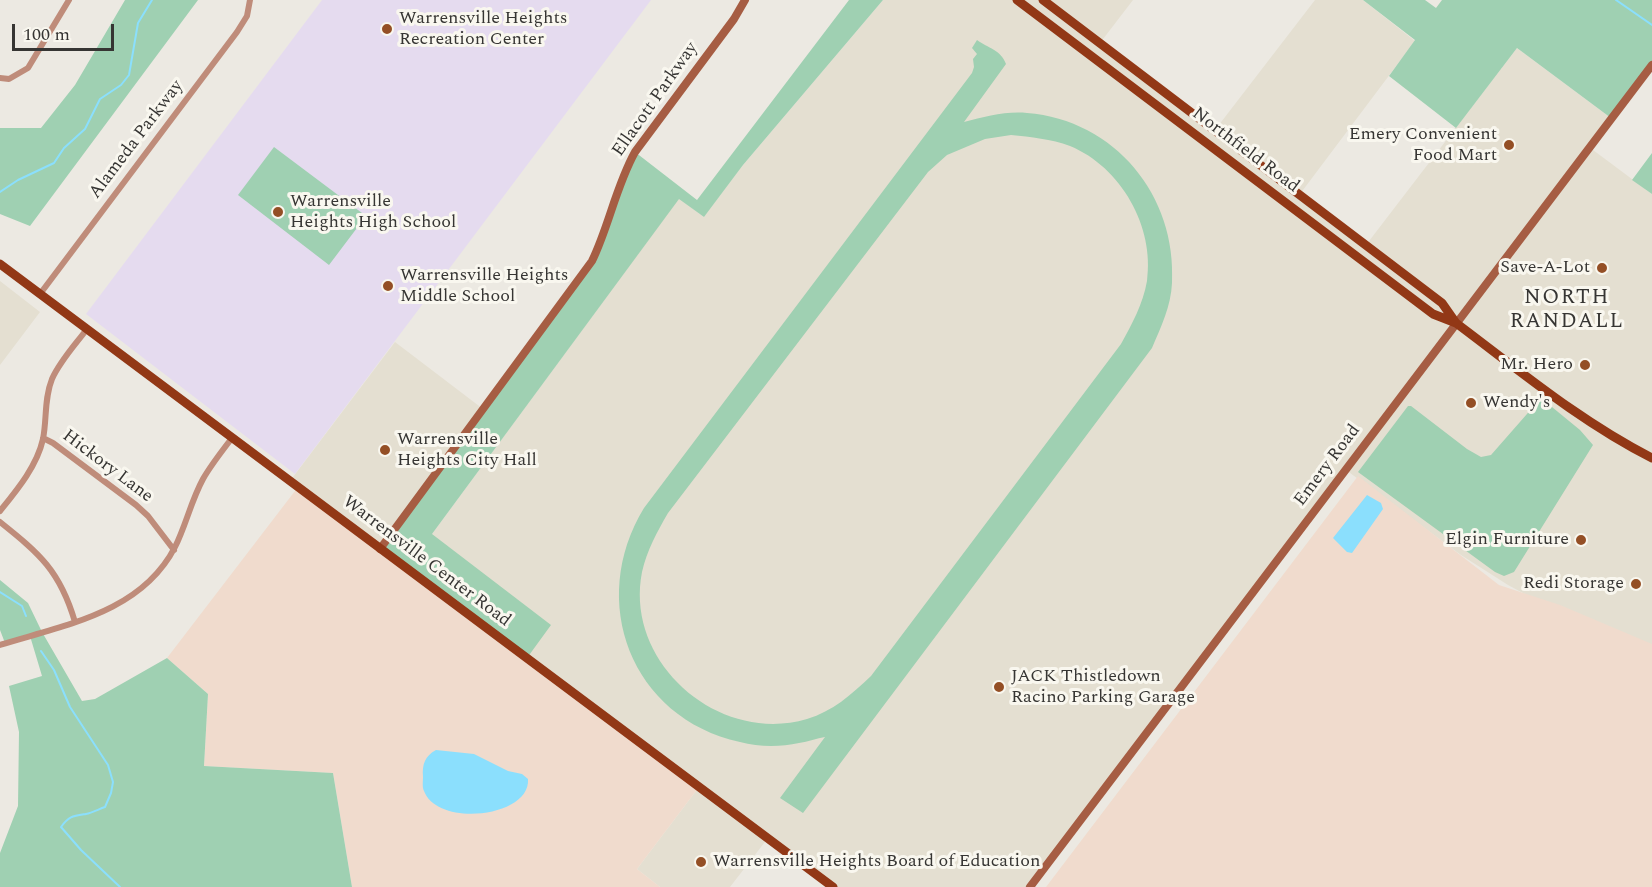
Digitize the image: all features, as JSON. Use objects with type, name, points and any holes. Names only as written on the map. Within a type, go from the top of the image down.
[{"type":"main road","name":"Ellacott Parkway","points":[[380,549],[592,261],[601,242],[627,166],[635,152],[734,19],[745,0]]},
{"type":"main road","name":"Northfield Road","points":[[1017,0],[1433,314],[1456,323],[1576,413],[1652,458]]},
{"type":"main road","name":"Northfield Road","points":[[1043,0],[1442,303],[1456,323]]},
{"type":"main road","points":[[1096,59],[1105,47]]},
{"type":"main road","name":"Emery Road","points":[[1030,887],[1652,65]]},
{"type":"main road","points":[[1154,103],[1163,91]]},
{"type":"main road","points":[[1253,177],[1261,165]]},
{"type":"main road","points":[[1358,257],[1367,245]]},
{"type":"main road","name":"Warrensville Center Road","points":[[0,264],[833,887]]},
{"type":"street","points":[[0,78],[9,79],[28,68],[69,0]]},
{"type":"street","name":"Alameda Parkway","points":[[40,294],[237,32],[247,16],[250,0]]},
{"type":"street","points":[[0,511],[35,462],[43,438],[45,405],[53,378],[60,364],[87,329]]},
{"type":"street","name":"Hickory Lane","points":[[43,438],[136,505],[148,516],[174,550]]},
{"type":"street","points":[[0,645],[102,613],[128,599],[156,574],[174,550],[203,479],[232,438]]},
{"type":"street","points":[[0,522],[32,547],[50,567],[63,588],[75,622]]},
{"type":"shaded area","name":"Warrensville Heights High School","points":[[322,0],[651,0],[295,474],[86,314]]},
{"type":"shaded area","points":[[883,0],[1133,0],[1100,43],[1215,130],[1315,0],[1363,0],[1415,41],[1300,194],[1366,245],[1517,48],[1611,118],[1589,147],[1652,194],[1652,651],[1562,614],[1508,585],[1461,555],[1346,470],[1031,887],[833,887],[768,838],[730,887],[660,887],[637,869],[699,787],[407,568],[679,198],[704,217],[743,165]]},
{"type":"shaded area","points":[[0,281],[40,312],[0,365]]},
{"type":"shaded area","points":[[395,342],[483,409],[380,549],[290,481]]},
{"type":"shaded area","points":[[1358,476],[1499,585],[1560,605],[1652,644],[1652,887],[1046,887]]},
{"type":"shaded area","points":[[298,487],[699,787],[637,869],[660,887],[352,887],[333,773],[204,766],[208,694],[167,658]]},
{"type":"green space","points":[[125,0],[198,0],[30,226],[0,214],[0,128],[41,128],[75,85]]},
{"type":"green space","points":[[849,0],[883,0],[743,165],[704,217],[679,199],[432,534],[551,625],[527,658],[380,549],[592,261],[635,152],[697,200]]},
{"type":"green space","points":[[1363,0],[1425,0],[1436,8],[1442,0],[1652,0],[1652,65],[1611,118],[1517,48],[1456,128],[1389,76],[1415,40]]},
{"type":"green space","points":[[977,40],[998,52],[1006,64],[964,122],[1011,113],[1027,113],[1059,119],[1087,130],[1113,147],[1134,168],[1152,193],[1164,221],[1171,251],[1170,300],[1152,348],[803,813],[780,798],[825,737],[784,745],[747,744],[702,729],[671,708],[647,682],[630,651],[621,617],[620,580],[627,544],[644,508],[972,73],[973,59],[977,54],[972,48]],"holes":[[[1011,135],[1070,146],[1105,168],[1131,201],[1146,240],[1148,261],[1147,281],[1137,314],[1121,344],[871,676],[856,690],[841,702],[816,716],[774,724],[742,720],[711,708],[685,689],[663,665],[648,637],[640,606],[642,572],[660,527],[668,513],[928,172],[947,155],[985,139]]]},
{"type":"green space","points":[[274,147],[366,216],[329,265],[238,195]]},
{"type":"green space","points":[[1652,153],[1652,194],[1632,180]]},
{"type":"green space","points":[[1541,398],[1580,430],[1593,445],[1514,572],[1504,576],[1495,572],[1358,472],[1408,406],[1481,457],[1491,455]]},
{"type":"green space","points":[[0,580],[28,603],[82,701],[95,699],[167,658],[208,694],[204,766],[333,773],[352,887],[0,887],[0,853],[18,806],[19,732],[9,686],[42,676],[30,636],[5,643],[0,630]]},
{"type":"water","points":[[1367,495],[1381,503],[1383,509],[1352,553],[1347,552],[1333,538]]},
{"type":"water","points":[[436,750],[474,754],[508,771],[522,774],[528,779],[525,792],[515,802],[500,809],[482,813],[447,810],[433,803],[423,788],[424,764],[429,755]]},
{"type":"waterway","points":[[0,192],[18,180],[54,163],[64,148],[85,129],[100,99],[121,85],[129,75],[138,23],[152,0]]},
{"type":"waterway","points":[[1616,0],[1652,25]]},
{"type":"waterway","points":[[0,592],[22,606],[26,616]]},
{"type":"waterway","points":[[41,651],[54,670],[70,707],[108,765],[113,782],[105,807],[72,817],[61,827],[81,850],[120,887]]},
{"type":"place","name":"Warrensville Heights Recreation Center","points":[[387,29]]},
{"type":"place","name":"Emery Convenient Food Mart","points":[[1509,145]]},
{"type":"place","name":"Warrensville Heights High School","points":[[278,212]]},
{"type":"place","name":"Save-A-Lot","points":[[1602,268]]},
{"type":"place","name":"Warrensville Heights Middle School","points":[[388,286]]},
{"type":"place","name":"Mr. Hero","points":[[1585,365]]},
{"type":"place","name":"Wendy's","points":[[1471,403]]},
{"type":"place","name":"Warrensville Heights City Hall","points":[[385,450]]},
{"type":"place","name":"Elgin Furniture","points":[[1581,540]]},
{"type":"place","name":"Redi Storage","points":[[1636,584]]},
{"type":"place","name":"JACK Thistledown Racino Parking Garage","points":[[999,687]]},
{"type":"place","name":"Warrensville Heights Board of Education","points":[[701,862]]},
{"type":"district","name":"NORTH RANDALL","points":[[1567,311]]}]
